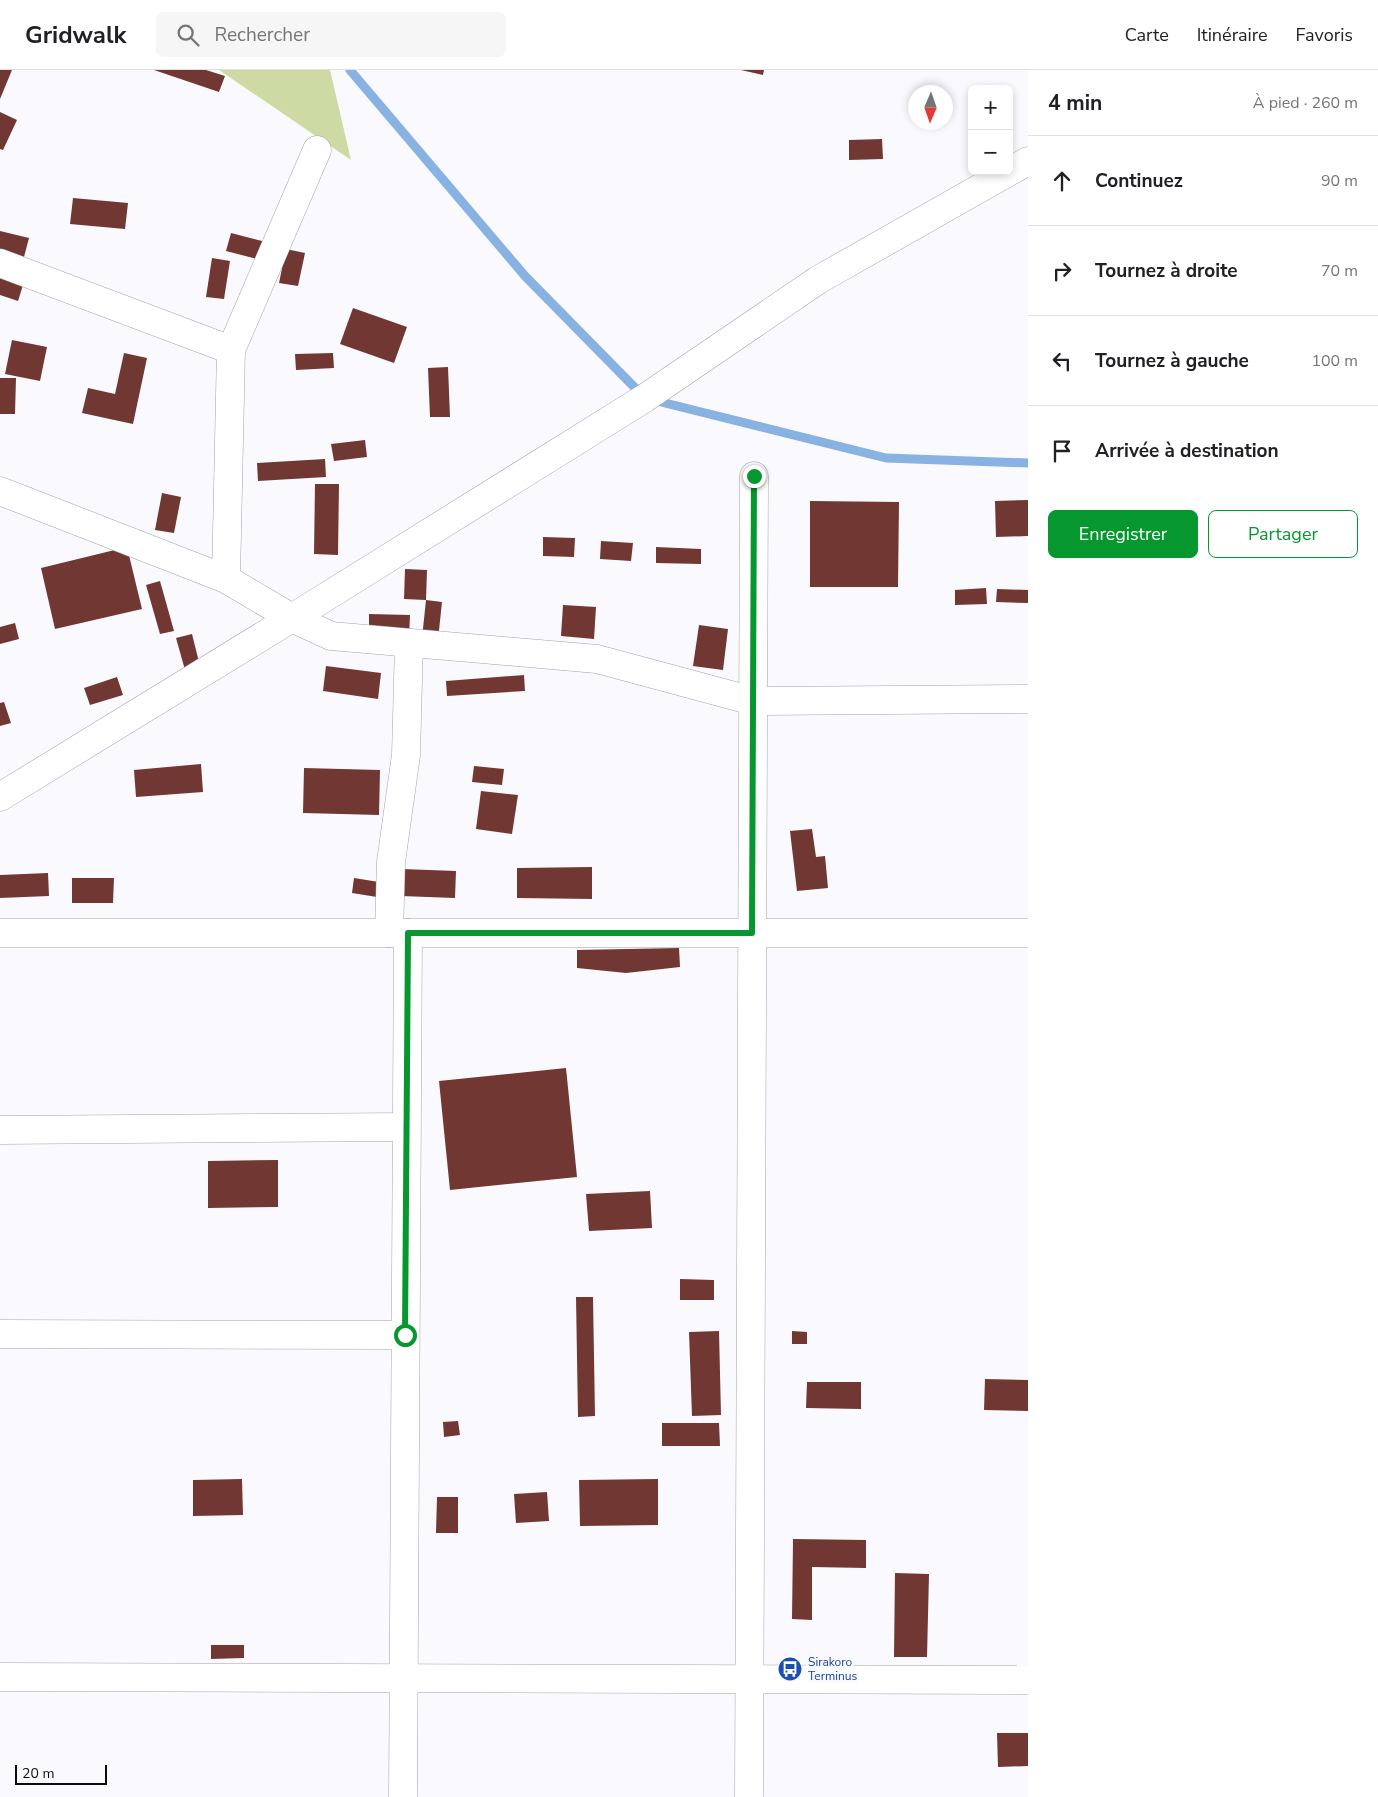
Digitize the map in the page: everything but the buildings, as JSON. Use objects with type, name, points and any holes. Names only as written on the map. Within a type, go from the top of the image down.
[{"type":"street","points":[[226,579],[230,350],[317,150]]},
{"type":"street","points":[[0,797],[645,398],[818,280],[1028,161]]},
{"type":"street","points":[[0,263],[230,350]]},
{"type":"street","points":[[749,1797],[754,476]]},
{"type":"street","points":[[8,499],[226,579],[292,618],[331,636],[597,660],[753,701],[1028,699]]},
{"type":"street","points":[[403,1797],[406,1127],[398,933],[391,862],[406,755],[409,643]]},
{"type":"street","points":[[0,933],[1028,933]]},
{"type":"street","points":[[0,1130],[406,1127]]},
{"type":"street","points":[[0,1334],[405,1335]]},
{"type":"street","points":[[0,1677],[1028,1680]]},
{"type":"green space","points":[[219,70],[330,70],[351,160]]},
{"type":"waterway","points":[[350,70],[525,276],[645,398],[886,458],[1028,463]]},
{"type":"place","name":"Sirakoro Terminus","points":[[790,1669]]},
{"type":"route","points":[[405,1335],[408,933],[752,933],[754,476]]}]
